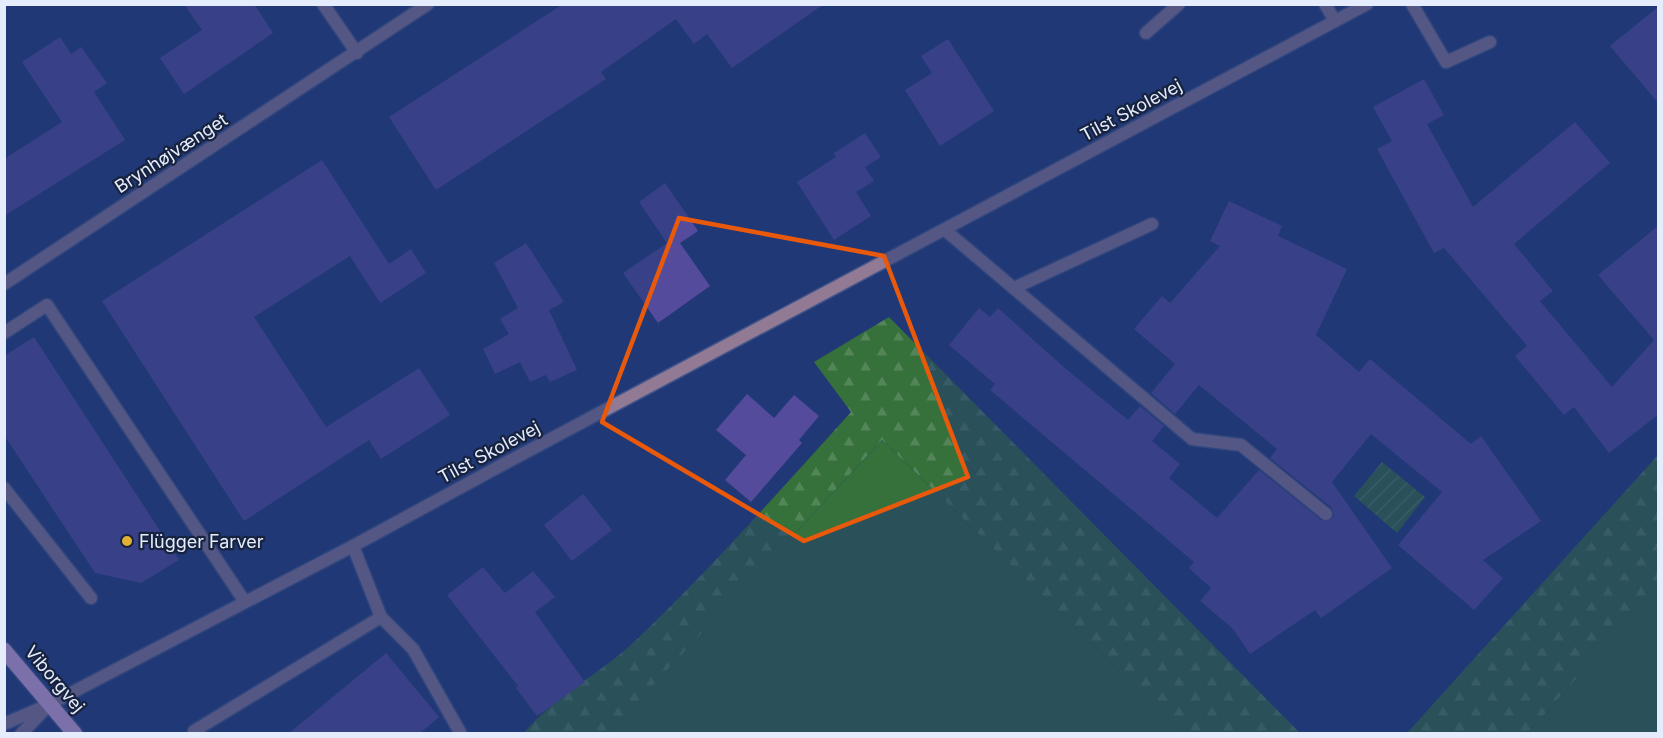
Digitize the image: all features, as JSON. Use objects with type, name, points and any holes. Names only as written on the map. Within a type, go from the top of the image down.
[{"type":"main road","name":"Viborgvej","points":[[4,650],[75,734]]},
{"type":"street","points":[[323,4],[357,53]]},
{"type":"street","name":"Brynhøjvænget","points":[[4,284],[428,4]]},
{"type":"street","points":[[1146,33],[1179,4]]},
{"type":"street","points":[[1325,4],[1335,21]]},
{"type":"street","name":"Tilst Skolevej","points":[[50,704],[353,546],[1366,4]]},
{"type":"street","points":[[1412,4],[1446,62],[1490,42]]},
{"type":"street","points":[[1014,288],[1152,224]]},
{"type":"street","points":[[945,230],[1192,440],[1240,445],[1326,514]]},
{"type":"street","points":[[4,333],[47,305],[244,602]]},
{"type":"street","points":[[4,488],[91,598]]},
{"type":"street","points":[[353,546],[381,617],[413,649],[461,734]]},
{"type":"street","points":[[196,734],[194,731],[381,617]]},
{"type":"street","points":[[4,724],[50,704]]},
{"type":"street","points":[[21,734],[50,704]]},
{"type":"highlighted area","points":[[679,218],[884,256],[968,477],[804,541],[602,422]]},
{"type":"green space","points":[[889,317],[1300,733],[1183,733],[882,440],[609,733],[523,734],[548,708],[621,653],[663,614],[851,412],[814,362]]},
{"type":"green space","points":[[882,440],[1183,733],[609,733]]},
{"type":"green space","points":[[1658,455],[1658,587],[1528,733],[1407,733]]},
{"type":"green space","points":[[1382,462],[1425,497],[1397,533],[1354,496]]},
{"type":"green space","points":[[1658,587],[1658,733],[1528,733]]},
{"type":"building","points":[[184,4],[254,4],[273,33],[184,94],[160,58],[202,30]]},
{"type":"building","points":[[563,4],[824,4],[732,68],[707,34],[694,44],[676,19],[601,72],[606,79],[436,190],[389,117]]},
{"type":"building","points":[[1659,6],[1659,104],[1610,46]]},
{"type":"building","points":[[60,37],[71,54],[81,47],[107,83],[94,92],[125,140],[4,216],[4,159],[62,122],[22,62]]},
{"type":"building","points":[[948,39],[994,111],[940,146],[905,90],[932,73],[921,56]]},
{"type":"building","points":[[1424,79],[1444,115],[1427,124],[1473,207],[1575,122],[1610,163],[1514,244],[1553,291],[1540,301],[1612,387],[1654,340],[1598,275],[1659,225],[1659,414],[1609,453],[1574,407],[1564,415],[1515,356],[1527,346],[1444,248],[1434,253],[1377,149],[1392,141],[1373,107]]},
{"type":"building","points":[[865,133],[881,157],[865,167],[874,181],[856,192],[871,216],[834,240],[797,182],[836,157],[834,153]]},
{"type":"building","points":[[322,160],[389,264],[411,249],[426,273],[380,303],[350,256],[254,317],[326,427],[419,368],[450,415],[381,459],[369,440],[244,521],[102,301]]},
{"type":"building","points":[[665,183],[698,231],[680,243],[710,286],[658,323],[623,273],[667,243],[639,202]]},
{"type":"building","points":[[1229,201],[1282,226],[1278,236],[1347,269],[1316,335],[1359,372],[1370,359],[1471,444],[1481,436],[1541,521],[1483,560],[1503,578],[1474,610],[1398,545],[1442,492],[1371,434],[1332,482],[1392,568],[1321,618],[1315,610],[1250,654],[1233,629],[1200,601],[1211,588],[1189,568],[1194,562],[990,390],[995,384],[949,345],[979,308],[990,317],[998,308],[1066,369],[1128,420],[1140,406],[1164,426],[1152,441],[1180,464],[1169,478],[1217,518],[1259,470],[1321,520],[1329,521],[1334,516],[1332,508],[1270,458],[1277,449],[1199,385],[1175,414],[1151,393],[1175,364],[1134,329],[1162,296],[1170,303],[1220,246],[1210,241]]},
{"type":"building","points":[[526,243],[564,302],[549,310],[577,370],[550,382],[546,375],[530,382],[520,362],[495,374],[483,349],[509,334],[500,319],[518,308],[494,263]]},
{"type":"building","points":[[34,337],[179,560],[141,583],[95,573],[4,435],[4,356]]},
{"type":"building","points":[[747,394],[774,418],[794,395],[819,416],[799,440],[802,443],[751,502],[725,480],[746,455],[716,430]]},
{"type":"building","points":[[583,494],[612,530],[572,561],[544,525]]},
{"type":"building","points":[[483,567],[505,593],[533,571],[555,597],[535,612],[585,682],[537,716],[516,688],[518,686],[447,595]]},
{"type":"building","points":[[386,653],[439,717],[419,734],[288,734]]},
{"type":"place","name":"Flügger Farver","points":[[127,541]]}]
